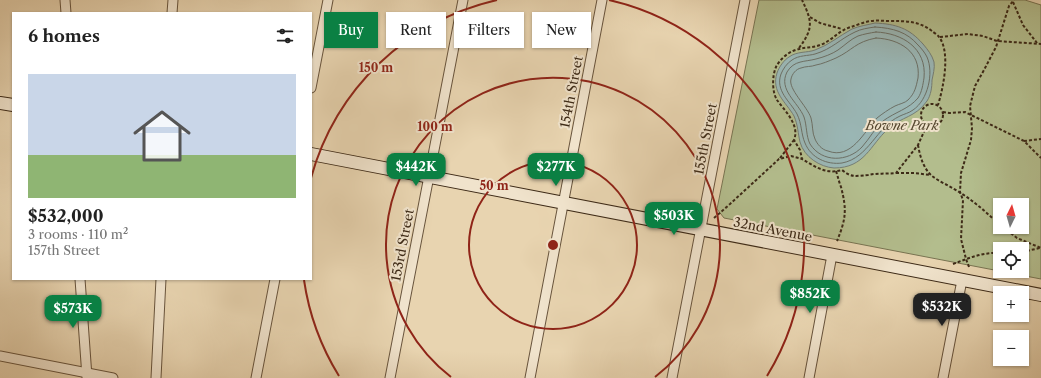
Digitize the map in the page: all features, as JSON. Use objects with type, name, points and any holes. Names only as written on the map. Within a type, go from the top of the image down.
[{"type":"street","points":[[65,0],[66,12]]},
{"type":"street","points":[[172,12],[173,0]]},
{"type":"street","points":[[312,83],[328,0]]},
{"type":"street","name":"153rd Street","points":[[390,378],[463,0]]},
{"type":"street","name":"154th Street","points":[[530,378],[602,0]]},
{"type":"street","name":"155th Street","points":[[672,378],[745,0]]},
{"type":"street","points":[[0,103],[12,105]]},
{"type":"street","name":"32nd Avenue","points":[[312,154],[1041,295]]},
{"type":"street","points":[[808,378],[832,255]]},
{"type":"street","points":[[80,280],[87,376]]},
{"type":"street","points":[[156,378],[161,280]]},
{"type":"street","points":[[256,378],[275,280]]},
{"type":"street","points":[[943,378],[962,280]]},
{"type":"street","points":[[0,356],[87,376],[113,378]]},
{"type":"path","points":[[798,49],[807,37],[810,28],[810,17],[802,0]]},
{"type":"path","points":[[969,267],[961,239],[962,200],[960,192],[961,173],[971,140],[972,128],[970,114],[974,86],[996,47],[1008,6],[1014,1],[1023,25],[1037,43]]},
{"type":"path","points":[[810,17],[829,26],[843,30]]},
{"type":"path","points":[[714,218],[779,158],[796,136],[793,123],[787,111],[777,99],[774,91],[773,76],[775,68],[784,56],[798,49],[819,46],[843,30],[872,20],[911,22],[925,25],[940,37],[944,49],[945,61],[943,88],[938,106]]},
{"type":"path","points":[[940,37],[968,34],[983,36],[997,41],[1041,44]]},
{"type":"path","points":[[943,112],[942,119],[937,124],[930,126],[921,119],[922,108],[928,104],[935,104],[943,112],[949,114],[965,112],[1024,141],[1041,158]]},
{"type":"path","points":[[896,173],[918,145],[927,124]]},
{"type":"path","points":[[1024,141],[1041,139]]},
{"type":"path","points":[[794,140],[800,150],[802,159]]},
{"type":"path","points":[[918,145],[922,161],[931,175]]},
{"type":"path","points":[[779,158],[791,156],[802,159],[829,172],[842,170],[847,175],[858,177],[896,173],[931,175],[960,192],[993,218]]},
{"type":"path","points":[[836,171],[840,180],[846,209],[845,218],[837,240]]},
{"type":"path","points":[[1012,234],[1017,238],[1041,248]]},
{"type":"path","points":[[1029,251],[1041,248]]},
{"type":"path","points":[[953,264],[977,255],[993,253]]},
{"type":"green space","name":"Bowne Park","points":[[759,0],[1025,0],[1041,5],[1041,279],[1029,277],[1029,242],[993,242],[993,270],[724,218],[717,209]]},
{"type":"water","points":[[875,23],[889,24],[902,28],[913,34],[928,50],[934,62],[934,71],[929,96],[927,101],[918,111],[888,129],[860,160],[844,167],[834,168],[823,166],[809,157],[802,147],[794,116],[780,96],[776,86],[777,73],[787,58],[792,55],[815,50],[852,29]]}]
